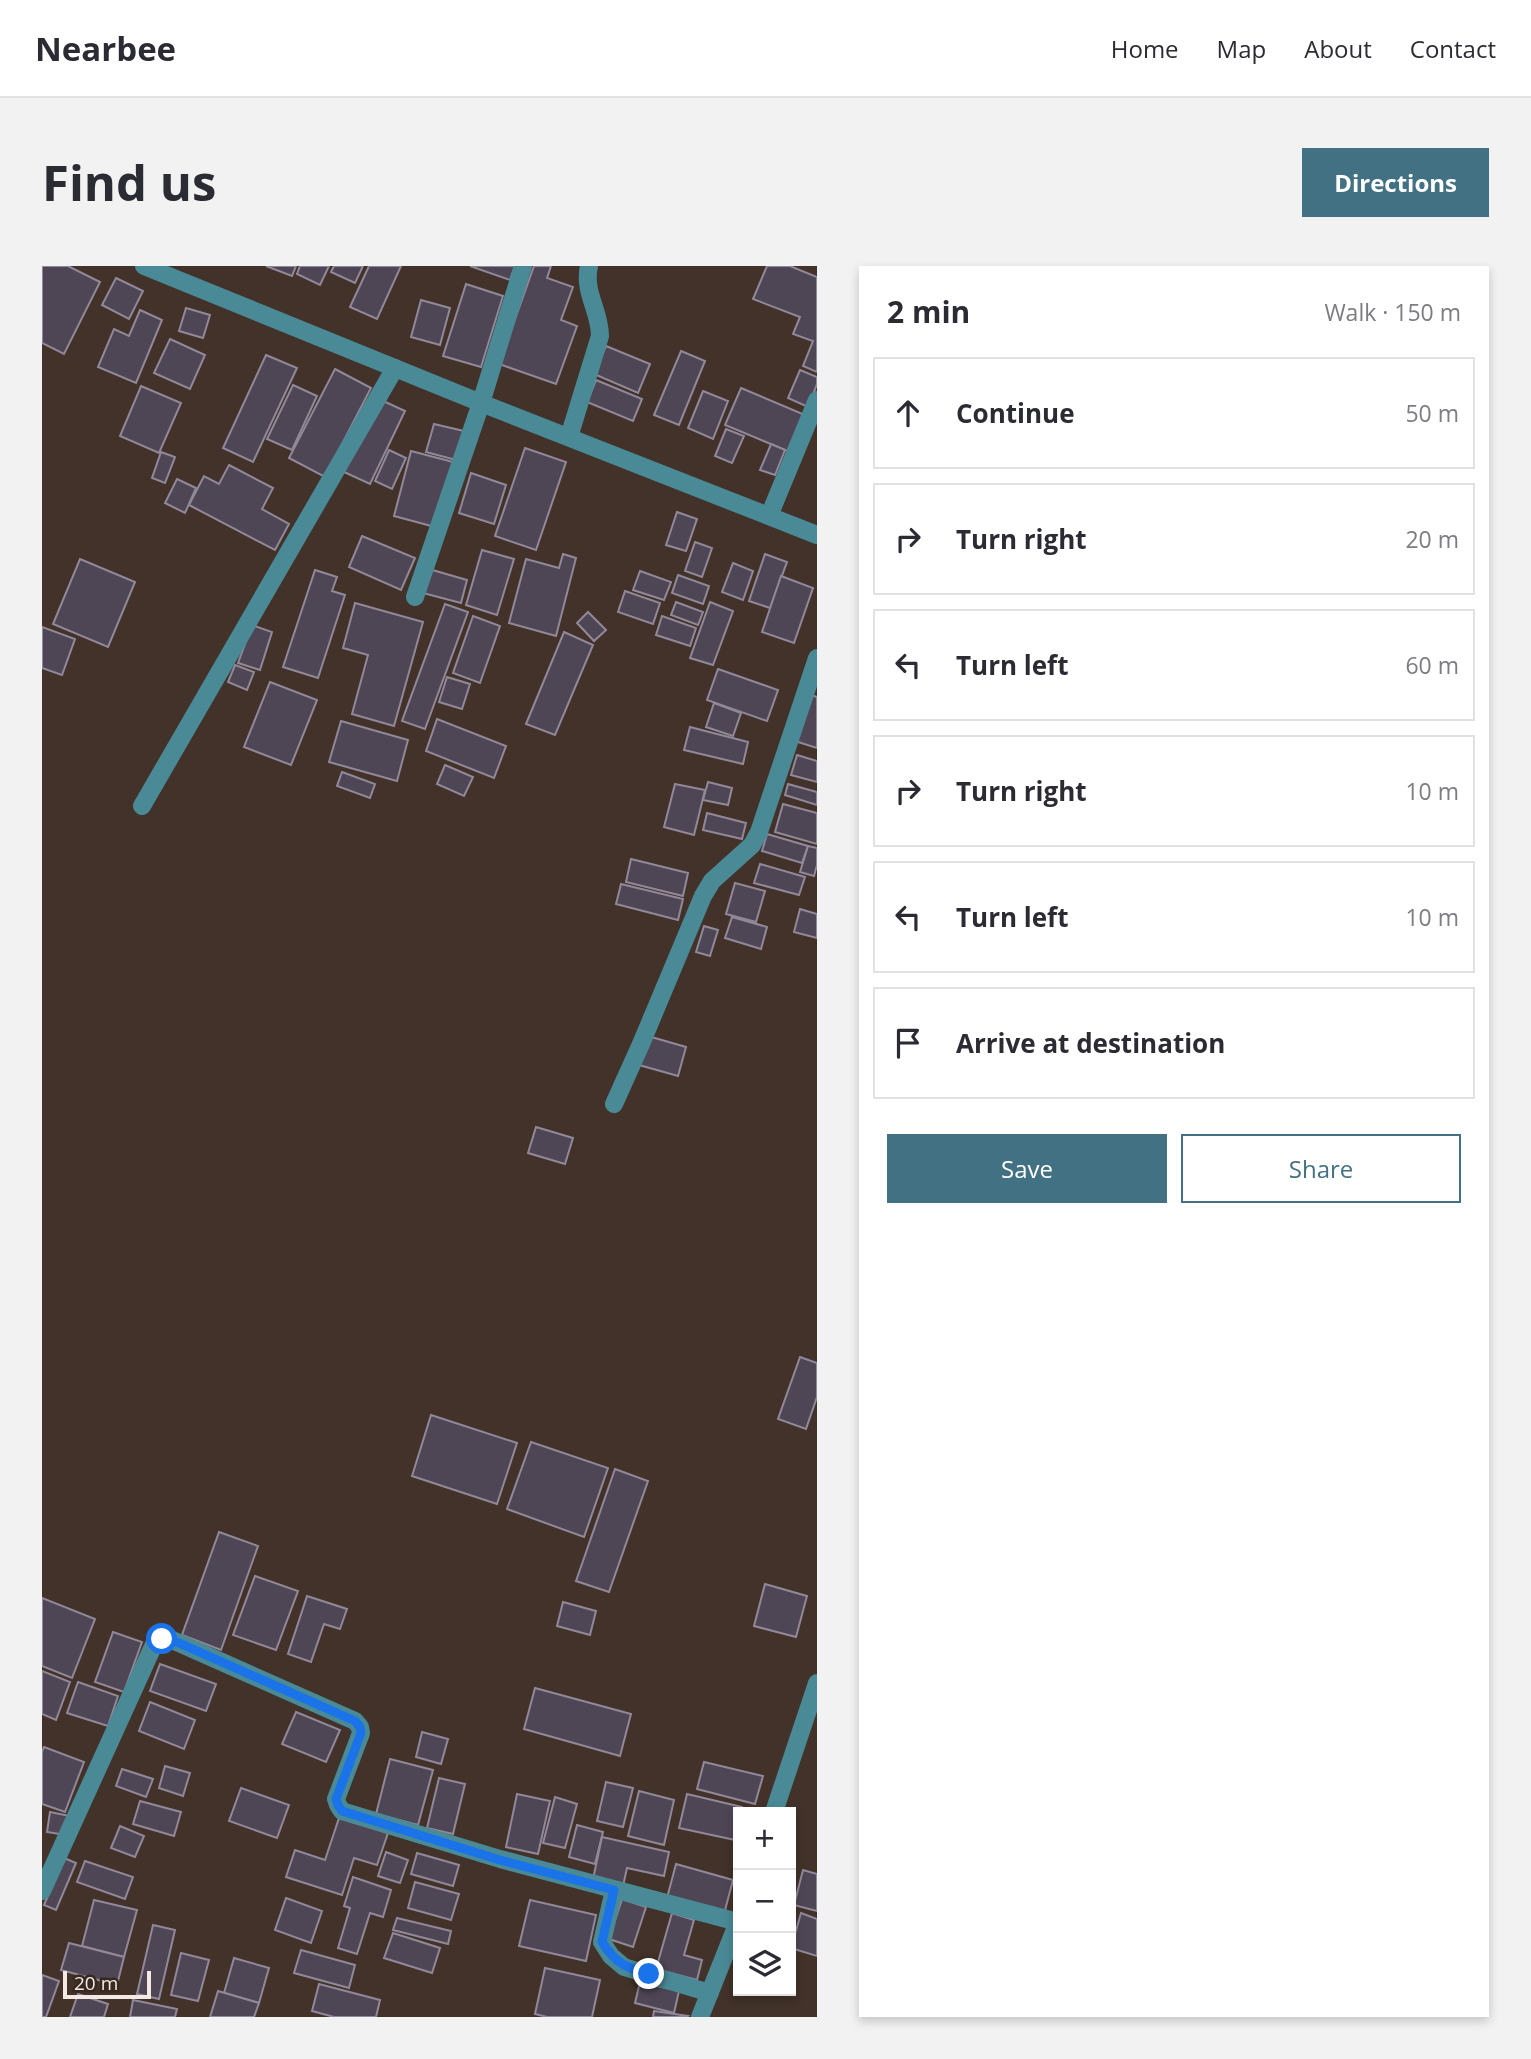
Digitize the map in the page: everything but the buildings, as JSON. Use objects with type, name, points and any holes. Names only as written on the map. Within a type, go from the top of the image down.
[{"type":"street","points":[[144,266],[481,403],[817,535]]},
{"type":"street","points":[[415,597],[481,403],[523,266]]},
{"type":"street","points":[[569,437],[600,336],[600,326],[588,292],[589,266]]},
{"type":"street","points":[[142,806],[395,368]]},
{"type":"street","points":[[769,516],[817,400]]},
{"type":"street","points":[[614,1104],[703,896],[712,881],[752,845],[759,832],[817,658]]},
{"type":"street","points":[[42,1891],[156,1640],[170,1639],[355,1721],[361,1733],[336,1799],[342,1811],[500,1860],[733,1921]]},
{"type":"street","points":[[776,1807],[817,1683]]},
{"type":"street","points":[[614,1890],[602,1942],[611,1956],[624,1967],[710,1993]]},
{"type":"street","points":[[700,2017],[734,1933]]},
{"type":"route","points":[[162,1639],[170,1639],[355,1721],[361,1733],[336,1799],[342,1811],[500,1860],[614,1890],[602,1942],[611,1956],[624,1967],[649,1974]]}]
